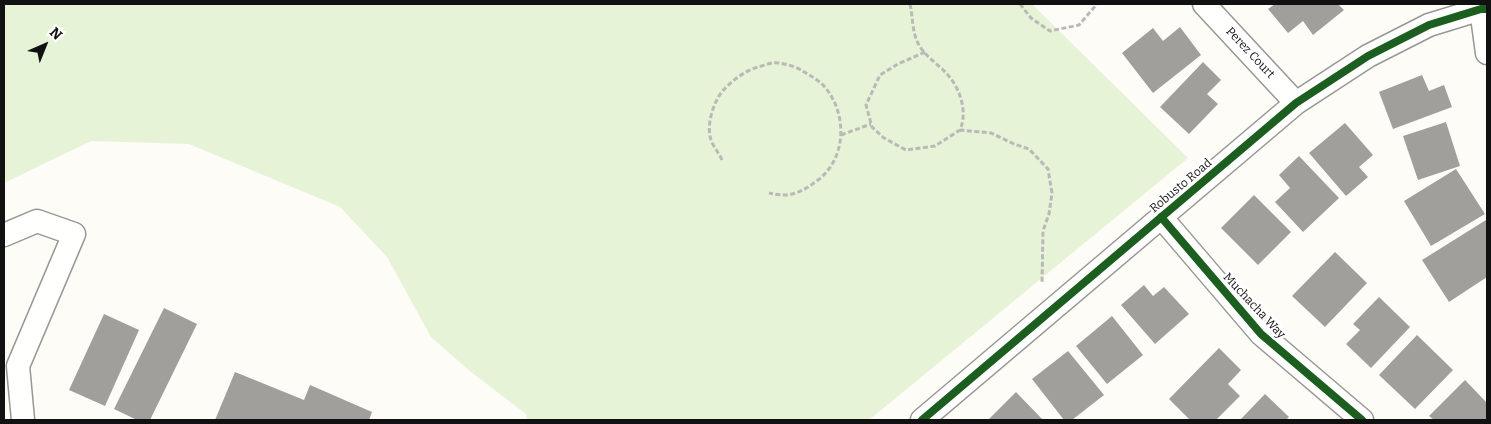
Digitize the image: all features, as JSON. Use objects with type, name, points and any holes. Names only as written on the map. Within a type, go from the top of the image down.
[{"type":"street","name":"Perez Court","points":[[1204,4],[1296,102]]},
{"type":"street","name":"Robusto Road","points":[[922,420],[1296,102],[1368,56],[1429,24],[1484,9]]},
{"type":"street","points":[[1484,9],[1487,53]]},
{"type":"street","name":"Muchacha Way","points":[[1161,217],[1261,334],[1362,420]]},
{"type":"street","points":[[4,235],[37,220],[74,234],[18,366],[23,420]]},
{"type":"path","points":[[910,4],[914,34],[920,47],[925,52],[948,75],[960,94],[964,109],[960,130],[935,146],[906,150],[884,138],[872,127],[866,105],[880,75],[898,64],[925,52]]},
{"type":"path","points":[[1020,4],[1031,18],[1050,31],[1079,25],[1097,4]]},
{"type":"path","points":[[722,160],[710,139],[711,114],[716,100],[726,86],[749,70],[774,63],[795,67],[812,76],[823,85],[835,103],[841,126],[840,144],[833,162],[822,177],[807,188],[791,195],[769,193]]},
{"type":"path","points":[[841,135],[871,124]]},
{"type":"path","points":[[960,130],[991,133],[1029,149],[1048,169],[1052,193],[1043,231],[1041,252],[1042,284]]},
{"type":"green space","points":[[4,4],[1032,4],[1188,158],[869,420],[527,420],[526,414],[471,372],[431,337],[387,257],[340,207],[189,144],[91,141],[4,183]]},
{"type":"building","points":[[1275,4],[1338,4],[1344,10],[1313,35],[1303,21],[1288,33],[1268,9]]},
{"type":"building","points":[[1180,27],[1201,55],[1153,93],[1122,53],[1153,28],[1163,41]]},
{"type":"building","points":[[1203,62],[1221,80],[1207,94],[1218,104],[1189,134],[1160,107]]},
{"type":"building","points":[[1422,75],[1429,91],[1444,85],[1452,107],[1393,129],[1379,92]]},
{"type":"building","points":[[1446,122],[1460,166],[1418,180],[1403,136]]},
{"type":"building","points":[[1345,123],[1373,155],[1359,167],[1368,177],[1346,196],[1309,153]]},
{"type":"building","points":[[1299,156],[1339,198],[1303,232],[1275,202],[1290,188],[1279,175]]},
{"type":"building","points":[[1456,169],[1485,214],[1431,246],[1404,201]]},
{"type":"building","points":[[1254,195],[1291,232],[1258,265],[1221,228]]},
{"type":"building","points":[[1486,220],[1487,277],[1449,302],[1422,260]]},
{"type":"building","points":[[1335,252],[1367,283],[1325,327],[1292,296]]},
{"type":"building","points":[[1144,285],[1153,296],[1164,287],[1189,314],[1155,344],[1121,305]]},
{"type":"building","points":[[1379,297],[1410,327],[1371,368],[1346,344],[1360,330],[1353,324]]},
{"type":"building","points":[[164,308],[197,324],[150,420],[137,420],[114,409]]},
{"type":"building","points":[[104,314],[139,330],[105,406],[69,390]]},
{"type":"building","points":[[1112,316],[1143,355],[1107,384],[1076,346]]},
{"type":"building","points":[[1417,335],[1453,370],[1415,409],[1379,375]]},
{"type":"building","points":[[1219,348],[1241,370],[1228,384],[1240,396],[1216,420],[1190,420],[1169,399]]},
{"type":"building","points":[[1068,351],[1104,395],[1072,420],[1064,420],[1032,379]]},
{"type":"building","points":[[235,372],[304,400],[310,385],[372,412],[369,420],[215,420]]},
{"type":"building","points":[[1465,380],[1487,403],[1487,419],[1434,420],[1429,416]]},
{"type":"building","points":[[1016,392],[1043,420],[988,420]]},
{"type":"building","points":[[1265,394],[1289,417],[1286,420],[1240,420]]},
{"type":"cycle path","points":[[922,420],[1296,103],[1368,56],[1429,25],[1481,9],[1487,9]]},
{"type":"cycle path","points":[[1161,217],[1261,334],[1362,420]]}]
